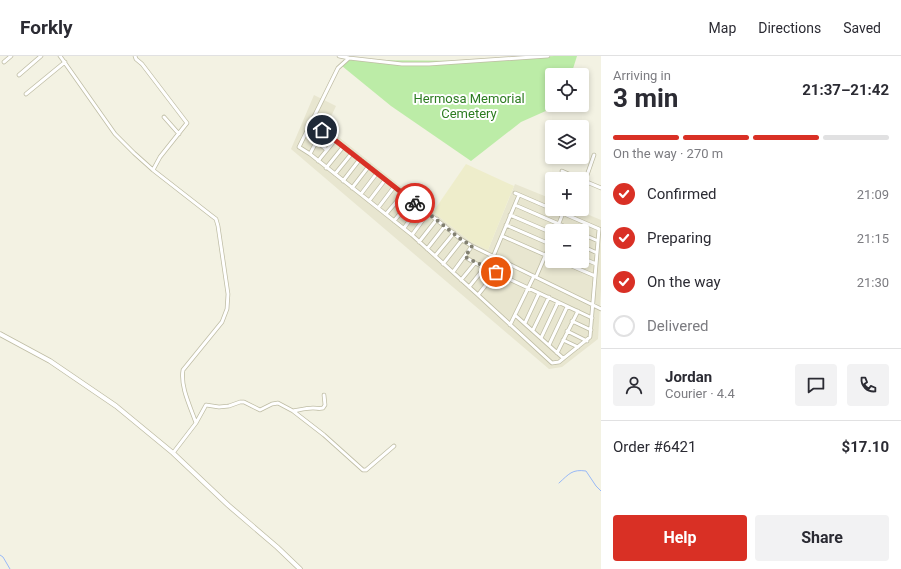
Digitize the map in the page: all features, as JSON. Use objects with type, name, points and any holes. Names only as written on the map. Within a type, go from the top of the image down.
[{"type":"street","points":[[4,62],[11,56]]},
{"type":"street","points":[[19,75],[41,56]]},
{"type":"street","points":[[60,56],[115,134],[153,170],[216,219],[228,294],[227,309],[222,322],[183,370],[182,377],[186,394],[196,423]]},
{"type":"street","points":[[135,56],[187,123],[160,157],[153,170]]},
{"type":"street","points":[[339,56],[402,64],[429,64],[488,58],[548,56]]},
{"type":"street","points":[[349,58],[338,68],[299,147],[404,228],[552,363],[559,362],[587,341],[590,337],[591,330],[600,229],[570,216]]},
{"type":"street","points":[[26,94],[65,62]]},
{"type":"street","points":[[164,117],[179,134]]},
{"type":"street","points":[[310,154],[328,119]]},
{"type":"street","points":[[311,123],[360,159],[462,240],[493,257],[593,306],[601,308]]},
{"type":"street","points":[[318,161],[335,140]]},
{"type":"street","points":[[316,141],[327,150]]},
{"type":"street","points":[[326,168],[343,147]]},
{"type":"street","points":[[335,174],[352,153]]},
{"type":"street","points":[[586,172],[594,155]]},
{"type":"street","points":[[343,181],[360,159]]},
{"type":"street","points":[[352,188],[368,166]]},
{"type":"street","points":[[360,194],[377,173]]},
{"type":"street","points":[[368,201],[385,180]]},
{"type":"street","points":[[589,183],[601,188]]},
{"type":"street","points":[[378,208],[394,187]]},
{"type":"street","points":[[515,193],[545,206]]},
{"type":"street","points":[[386,214],[403,194]]},
{"type":"street","points":[[493,257],[519,195]]},
{"type":"street","points":[[394,221],[411,200]]},
{"type":"street","points":[[515,205],[559,224],[562,216]]},
{"type":"street","points":[[404,228],[420,206]]},
{"type":"street","points":[[412,235],[428,213]]},
{"type":"street","points":[[510,215],[545,230]]},
{"type":"street","points":[[419,242],[437,219]]},
{"type":"street","points":[[506,225],[545,240]]},
{"type":"street","points":[[427,249],[445,226]]},
{"type":"street","points":[[435,256],[454,233]]},
{"type":"street","points":[[502,236],[545,255]]},
{"type":"street","points":[[589,237],[598,241]]},
{"type":"street","points":[[443,264],[462,240]]},
{"type":"street","points":[[453,272],[472,246]]},
{"type":"street","points":[[589,249],[597,253]]},
{"type":"street","points":[[465,257],[592,318]]},
{"type":"street","points":[[510,325],[545,257]]},
{"type":"street","points":[[589,261],[596,264]]},
{"type":"street","points":[[461,280],[475,263]]},
{"type":"street","points":[[470,287],[485,267]]},
{"type":"street","points":[[576,268],[595,276]]},
{"type":"street","points":[[478,295],[496,272]]},
{"type":"street","points":[[525,323],[539,293]]},
{"type":"street","points":[[533,330],[549,297]]},
{"type":"street","points":[[541,338],[558,302]]},
{"type":"street","points":[[549,345],[567,307]]},
{"type":"street","points":[[557,352],[578,311]]},
{"type":"street","points":[[515,315],[563,358]]},
{"type":"street","points":[[572,321],[591,330]]},
{"type":"street","points":[[567,331],[587,341]]},
{"type":"street","points":[[0,334],[50,361],[116,406],[173,453],[228,505],[300,569]]},
{"type":"street","points":[[563,340],[578,347]]},
{"type":"street","points":[[293,411],[309,408],[323,408],[324,395]]},
{"type":"street","points":[[173,453],[196,423],[206,405],[219,407],[229,406],[240,402],[244,402],[260,410],[272,404],[278,404],[293,411],[324,435],[363,470],[366,470],[394,446]]},
{"type":"shaded area","points":[[314,95],[336,106],[326,127],[471,242],[488,250],[515,184],[545,196],[545,216],[589,215],[601,220],[601,289],[598,339],[562,367],[549,369],[291,149]]},
{"type":"shaded area","points":[[466,164],[514,186],[488,250],[471,242],[433,212]]},
{"type":"green space","name":"Hermosa Memorial Cemetery","points":[[554,56],[577,56],[573,68],[545,68],[545,111],[521,122],[471,161],[391,106],[342,66],[348,60],[485,61]]},
{"type":"waterway","points":[[559,483],[574,472],[586,471],[601,491]]},
{"type":"waterway","points":[[0,555],[3,557],[10,569]]},
{"type":"way so far","points":[[415,203],[462,240],[472,246],[465,257],[496,272]]},
{"type":"route","points":[[322,130],[415,203]]}]
